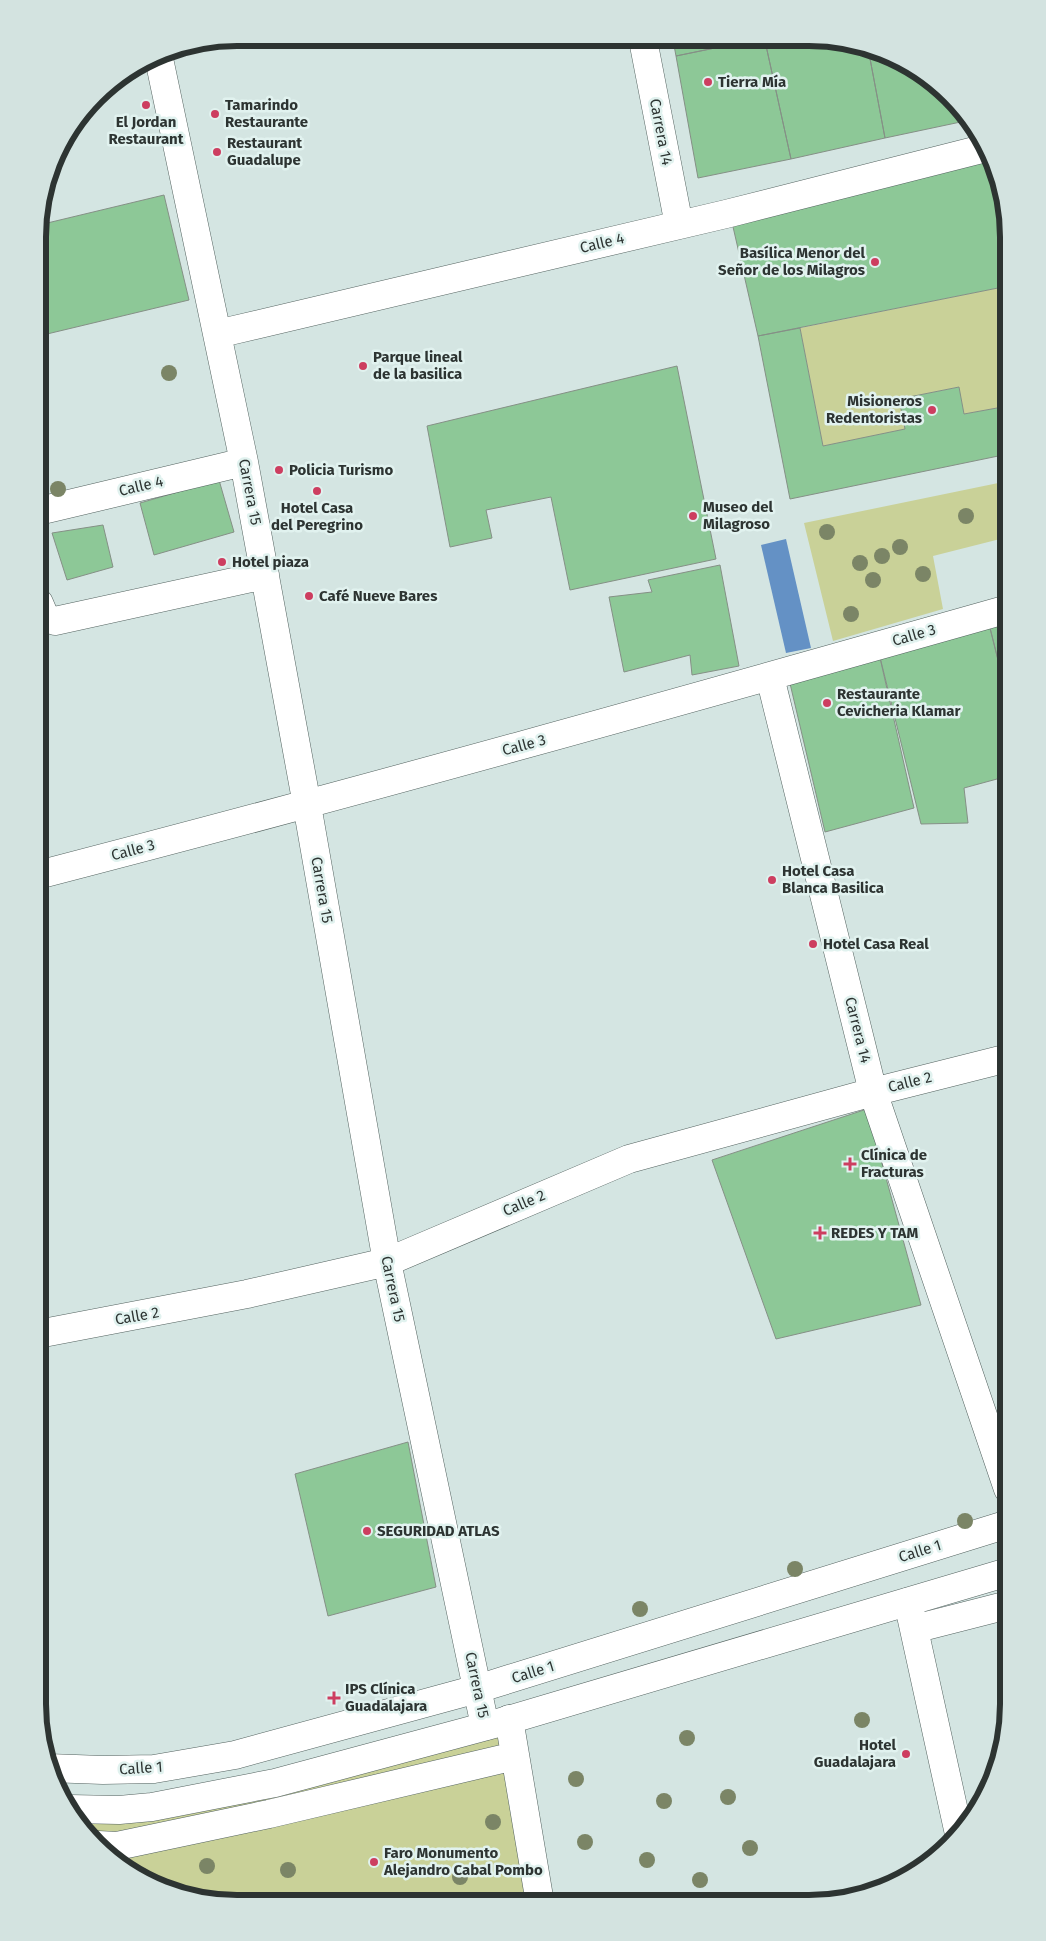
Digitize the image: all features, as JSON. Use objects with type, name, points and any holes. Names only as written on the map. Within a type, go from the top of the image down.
[{"type":"street","name":"Carrera 14","points":[[644,46],[679,225]]},
{"type":"street","name":"Carrera 15","points":[[160,63],[244,462],[307,805],[387,1262],[477,1689],[515,1756],[539,1895]]},
{"type":"street","name":"Calle 4","points":[[217,334],[679,225],[978,150]]},
{"type":"street","name":"Calle 4","points":[[46,509],[244,462]]},
{"type":"street","points":[[46,616],[55,621],[265,575]]},
{"type":"street","name":"Calle 3","points":[[46,873],[307,805],[1000,611]]},
{"type":"street","name":"Carrera 14","points":[[770,677],[873,1092],[1000,1465]]},
{"type":"street","name":"Calle 2","points":[[46,1332],[229,1298],[387,1262],[629,1159],[873,1092],[1000,1060]]},
{"type":"street","name":"Calle 1","points":[[57,1768],[154,1769],[235,1754],[477,1689],[1000,1526]]},
{"type":"street","points":[[83,1816],[152,1807],[275,1784],[497,1723],[1000,1574]]},
{"type":"street","points":[[908,1602],[957,1824]]},
{"type":"street","points":[[914,1629],[1000,1607]]},
{"type":"street","points":[[109,1846],[117,1846],[269,1814],[515,1756]]},
{"type":"street","points":[[78,1809],[119,1810]]},
{"type":"green space","points":[[1000,288],[1000,407],[964,414],[958,387],[899,399],[905,429],[823,446],[800,328]]},
{"type":"green space","points":[[1000,483],[1000,539],[933,556],[943,609],[833,641],[804,523]]},
{"type":"green space","points":[[503,1720],[530,1895],[237,1895],[200,1891],[176,1885],[131,1863],[94,1830],[87,1821],[92,1818]]},
{"type":"water","points":[[786,539],[811,648],[786,653],[761,545]]},
{"type":"building","points":[[674,46],[725,46],[676,56]]},
{"type":"building","points":[[725,46],[766,46],[791,159],[698,178],[676,56]]},
{"type":"building","points":[[766,46],[834,48],[869,56],[885,138],[791,159]]},
{"type":"building","points":[[869,56],[915,78],[944,102],[961,122],[885,138]]},
{"type":"building","name":"Basílica Menor del Señor de los Milagros","points":[[981,155],[990,176],[998,212],[1000,288],[758,336],[731,218]]},
{"type":"building","points":[[164,195],[189,300],[47,334],[47,223]]},
{"type":"building","name":"Misioneros Redentoristas","points":[[800,328],[823,446],[905,429],[899,399],[959,387],[964,414],[1000,407],[1000,456],[790,499],[758,336]]},
{"type":"building","points":[[677,366],[716,559],[570,590],[551,497],[486,510],[492,538],[450,547],[427,426]]},
{"type":"building","points":[[219,480],[234,532],[154,555],[140,503]]},
{"type":"building","points":[[103,525],[113,567],[67,580],[52,533]]},
{"type":"building","points":[[720,565],[739,666],[692,675],[690,655],[624,672],[609,597],[652,592],[648,580]]},
{"type":"building","points":[[1000,617],[1000,668],[988,620]]},
{"type":"building","points":[[988,620],[1000,668],[1000,778],[964,788],[968,823],[921,824],[878,649]]},
{"type":"building","points":[[878,649],[914,808],[825,832],[788,675]]},
{"type":"building","name":"REDES Y TAM","points":[[867,1109],[921,1305],[776,1339],[712,1160]]},
{"type":"building","name":"SEGURIDAD ATLAS","points":[[408,1442],[436,1587],[328,1616],[295,1474]]},
{"type":"place","name":"Tierra Mía","points":[[708,82]]},
{"type":"place","name":"El Jordan Restaurant","points":[[146,105]]},
{"type":"place","name":"Tamarindo Restaurante","points":[[215,114]]},
{"type":"place","name":"Restaurant Guadalupe","points":[[217,152]]},
{"type":"place","name":"Basílica Menor del Señor de los Milagros","points":[[875,262]]},
{"type":"place","name":"Parque lineal de la basilica","points":[[363,366]]},
{"type":"place","name":"Misioneros Redentoristas","points":[[932,410]]},
{"type":"place","name":"Policia Turismo","points":[[279,470]]},
{"type":"place","name":"Hotel Casa del Peregrino","points":[[317,491]]},
{"type":"place","name":"Museo del Milagroso","points":[[693,516]]},
{"type":"place","name":"Hotel piaza","points":[[222,562]]},
{"type":"place","name":"Café Nueve Bares","points":[[309,596]]},
{"type":"place","name":"Restaurante Cevicheria Klamar","points":[[827,703]]},
{"type":"place","name":"Hotel Casa Blanca Basilica","points":[[772,880]]},
{"type":"place","name":"Hotel Casa Real","points":[[813,944]]},
{"type":"place","name":"Clínica de Fracturas","points":[[850,1164]]},
{"type":"place","name":"REDES Y TAM","points":[[820,1233]]},
{"type":"place","name":"SEGURIDAD ATLAS","points":[[367,1531]]},
{"type":"place","name":"IPS Clínica Guadalajara","points":[[334,1698]]},
{"type":"place","name":"Hotel Guadalajara","points":[[906,1754]]},
{"type":"place","name":"Faro Monumento Alejandro Cabal Pombo","points":[[374,1862]]}]
